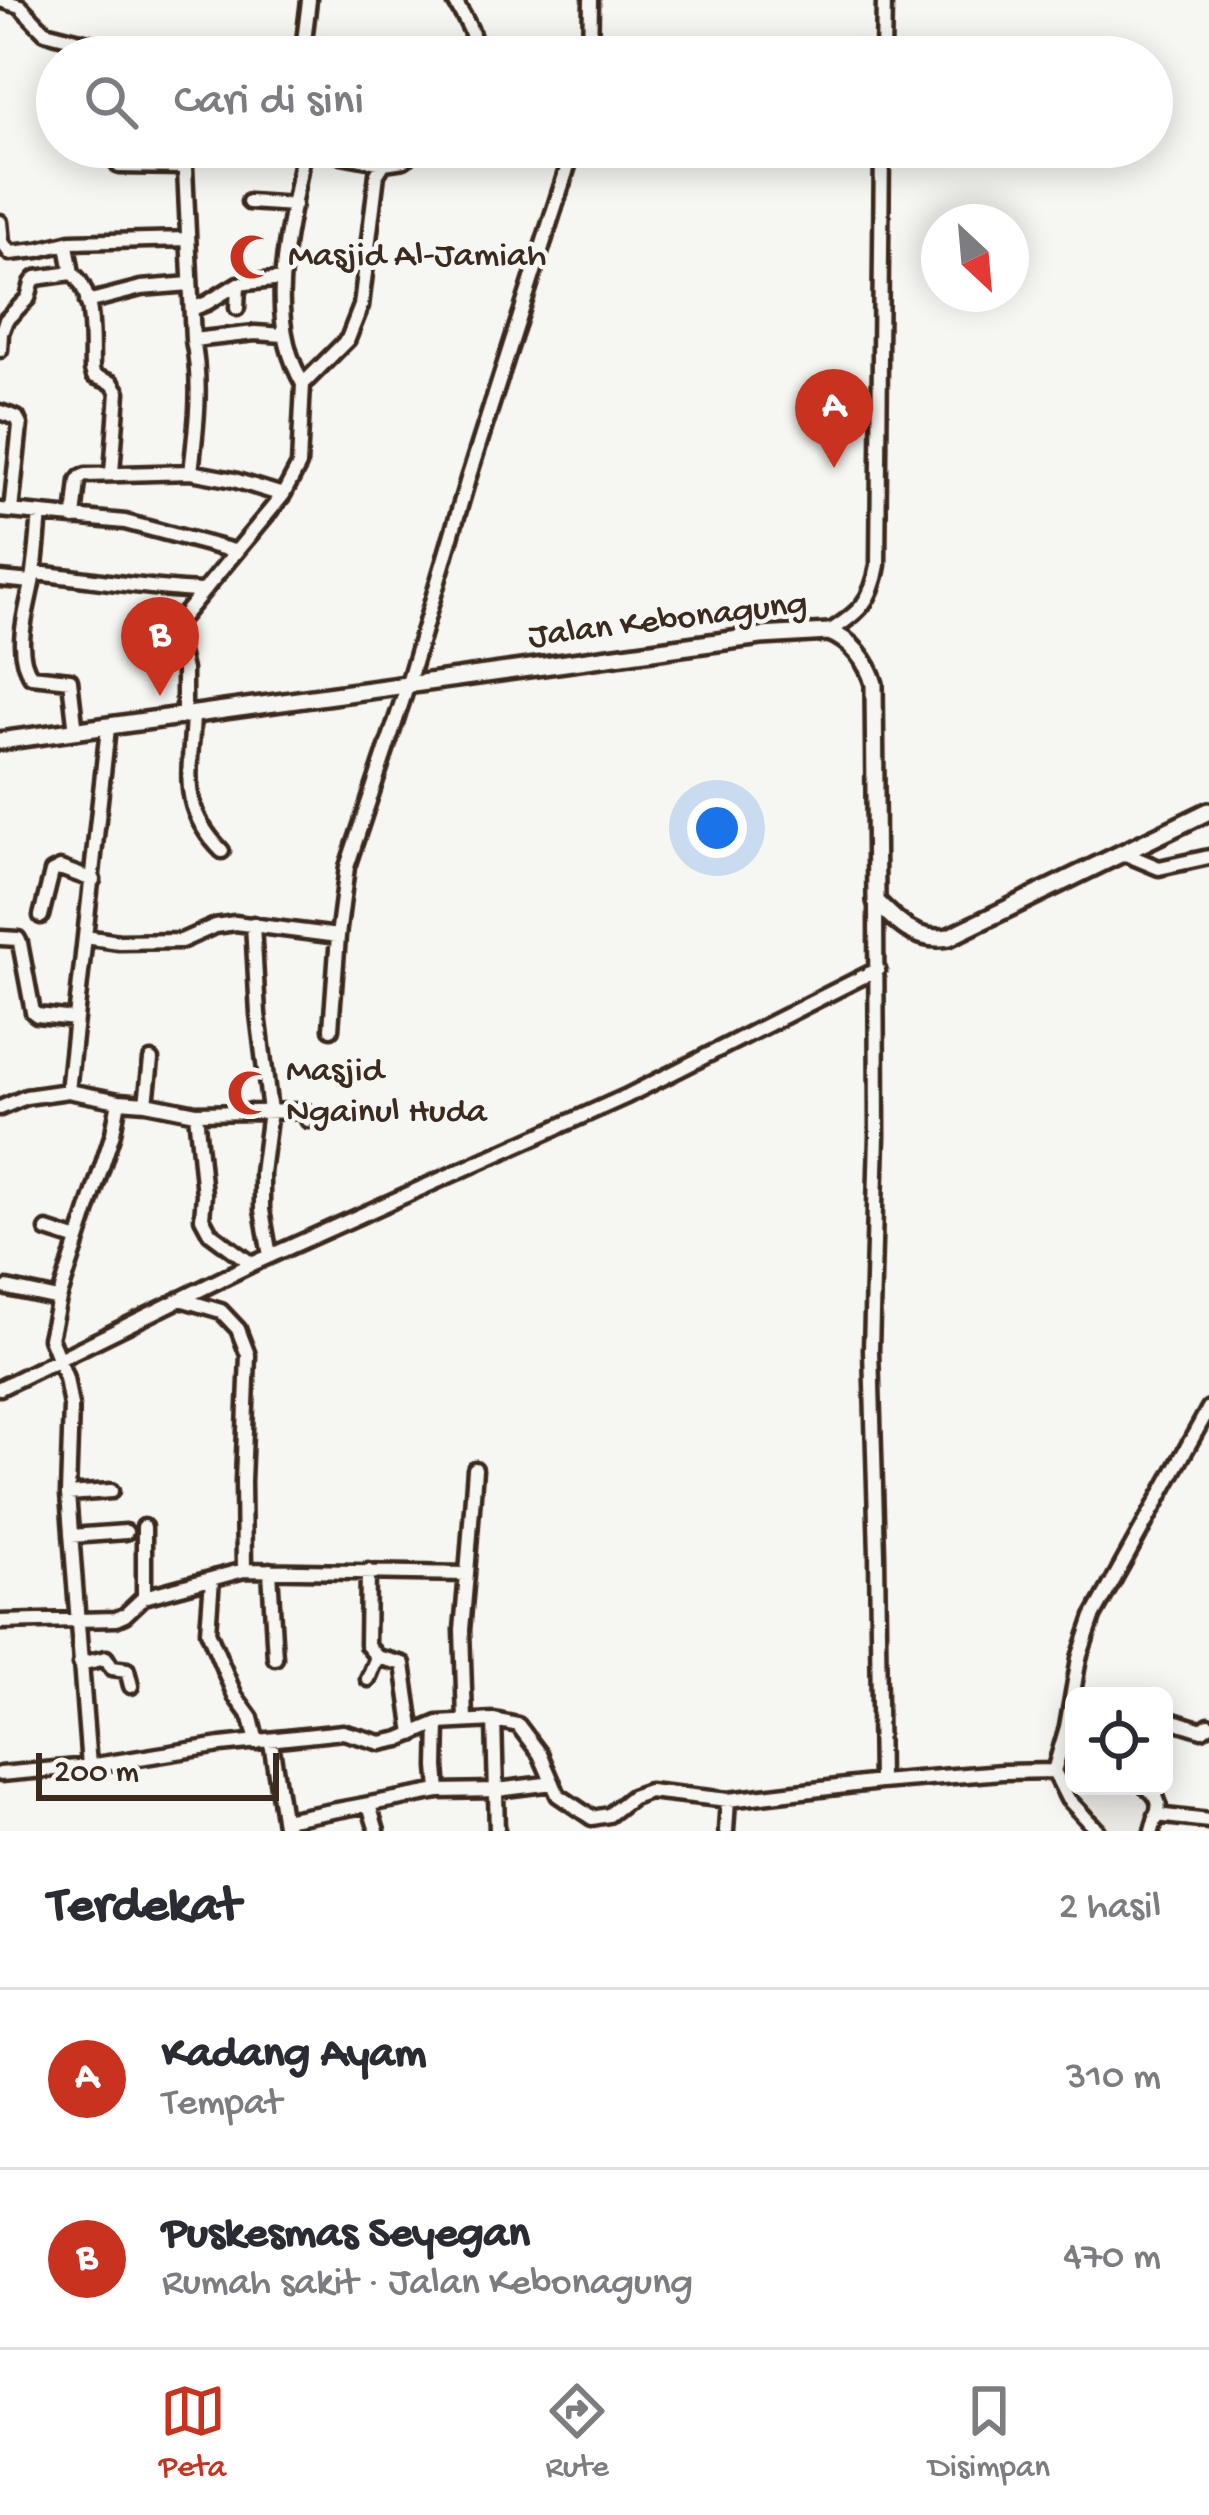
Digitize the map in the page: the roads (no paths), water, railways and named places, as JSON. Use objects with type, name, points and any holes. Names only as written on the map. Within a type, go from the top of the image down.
[{"type":"main road","name":"Jalan Kebonagung","points":[[0,741],[760,637],[829,632],[854,648],[875,689],[876,901]]},
{"type":"main road","points":[[876,901],[905,929],[941,939],[1209,811]]},
{"type":"street","points":[[0,0],[20,6],[44,32],[60,36]]},
{"type":"street","points":[[304,36],[308,0]]},
{"type":"street","points":[[454,0],[472,36]]},
{"type":"street","points":[[590,36],[591,0]]},
{"type":"street","points":[[883,36],[884,0]]},
{"type":"street","points":[[185,168],[197,366],[191,472]]},
{"type":"street","points":[[222,850],[206,835],[191,806],[189,715],[176,629],[180,618],[284,495],[299,465],[303,384],[285,346],[282,279],[300,168]]},
{"type":"street","points":[[303,384],[348,339],[361,305],[380,168]]},
{"type":"street","points":[[331,1029],[347,867],[567,168]]},
{"type":"street","points":[[829,632],[846,622],[874,591],[878,566],[883,168]]},
{"type":"street","points":[[249,202],[294,205]]},
{"type":"street","points":[[0,222],[2,242],[10,253],[77,242],[188,239]]},
{"type":"street","points":[[67,244],[72,273],[82,281],[87,302],[94,376],[112,383],[118,392],[112,473]]},
{"type":"street","points":[[0,350],[7,320],[28,298],[36,278],[72,273]]},
{"type":"street","points":[[192,309],[238,284],[282,279]]},
{"type":"street","points":[[87,302],[142,288],[190,284]]},
{"type":"street","points":[[237,308],[238,284]]},
{"type":"street","points":[[194,340],[255,333],[284,335]]},
{"type":"street","points":[[0,412],[17,418],[20,425],[5,510],[125,522],[235,551]]},
{"type":"street","points":[[74,518],[81,477],[112,473],[191,472],[284,495]]},
{"type":"street","points":[[40,514],[22,635],[26,672],[37,678],[70,680],[76,732]]},
{"type":"street","points":[[0,579],[96,578],[149,589],[201,592]]},
{"type":"street","points":[[68,1091],[108,728]]},
{"type":"street","points":[[1123,853],[1159,868],[1209,857]]},
{"type":"street","points":[[41,916],[56,869],[93,880]]},
{"type":"street","points":[[876,901],[877,1136],[871,1350],[880,1782]]},
{"type":"street","points":[[85,937],[181,941],[235,923],[338,936]]},
{"type":"street","points":[[253,924],[270,1111],[262,1173],[270,1256]]},
{"type":"street","points":[[2,938],[20,943],[33,1012],[75,1019]]},
{"type":"street","points":[[0,1388],[252,1264],[627,1096],[878,968]]},
{"type":"street","points":[[146,1103],[151,1060]]},
{"type":"street","points":[[0,1108],[26,1097],[68,1091],[196,1113],[305,1111],[308,1120]]},
{"type":"street","points":[[89,1766],[70,1536],[71,1406],[50,1338],[119,1102]]},
{"type":"street","points":[[196,1113],[202,1218],[210,1233],[252,1264]]},
{"type":"street","points":[[46,1230],[78,1240]]},
{"type":"street","points":[[7,1288],[59,1299]]},
{"type":"street","points":[[179,1298],[221,1311],[238,1329],[248,1355],[244,1570]]},
{"type":"street","points":[[1076,1687],[1079,1658],[1093,1618],[1209,1408]]},
{"type":"street","points":[[465,1720],[462,1630],[475,1468]]},
{"type":"street","points":[[68,1494],[111,1491]]},
{"type":"street","points":[[144,1527],[144,1597]]},
{"type":"street","points":[[70,1536],[126,1532]]},
{"type":"street","points":[[0,1622],[120,1618],[144,1597],[244,1570],[467,1574]]},
{"type":"street","points":[[270,1570],[275,1658]]},
{"type":"street","points":[[368,1571],[365,1638],[377,1657],[408,1664],[412,1734]]},
{"type":"street","points":[[212,1579],[208,1630],[235,1696],[264,1742],[284,1826],[439,1791],[553,1783]]},
{"type":"street","points":[[368,1679],[377,1657]]},
{"type":"street","points":[[80,1664],[106,1658],[112,1668],[127,1670],[131,1686]]},
{"type":"street","points":[[0,1774],[343,1732],[381,1743],[438,1723],[465,1720],[518,1725],[540,1754],[559,1795],[592,1818],[609,1816],[632,1797],[650,1791],[728,1799],[880,1782],[1054,1771]]},
{"type":"street","points":[[494,1720],[497,1831]]},
{"type":"street","points":[[1173,1721],[1202,1730],[1209,1726]]},
{"type":"street","points":[[438,1723],[439,1791]]},
{"type":"street","points":[[1065,1744],[1054,1771],[1068,1798],[1098,1831]]},
{"type":"street","points":[[1152,1831],[1160,1803],[1156,1795]]},
{"type":"street","points":[[726,1831],[728,1799]]},
{"type":"street","points":[[369,1805],[377,1831]]},
{"type":"street","points":[[1156,1815],[1209,1820]]},
{"type":"place","name":"Masjid Al-Jamiah","points":[[252,257]]},
{"type":"place","name":"Kadang Ayam","points":[[834,468]]},
{"type":"place","name":"Puskesmas Seyegan","points":[[160,696]]},
{"type":"place","name":"Masjid Ngainul Huda","points":[[250,1093]]}]
